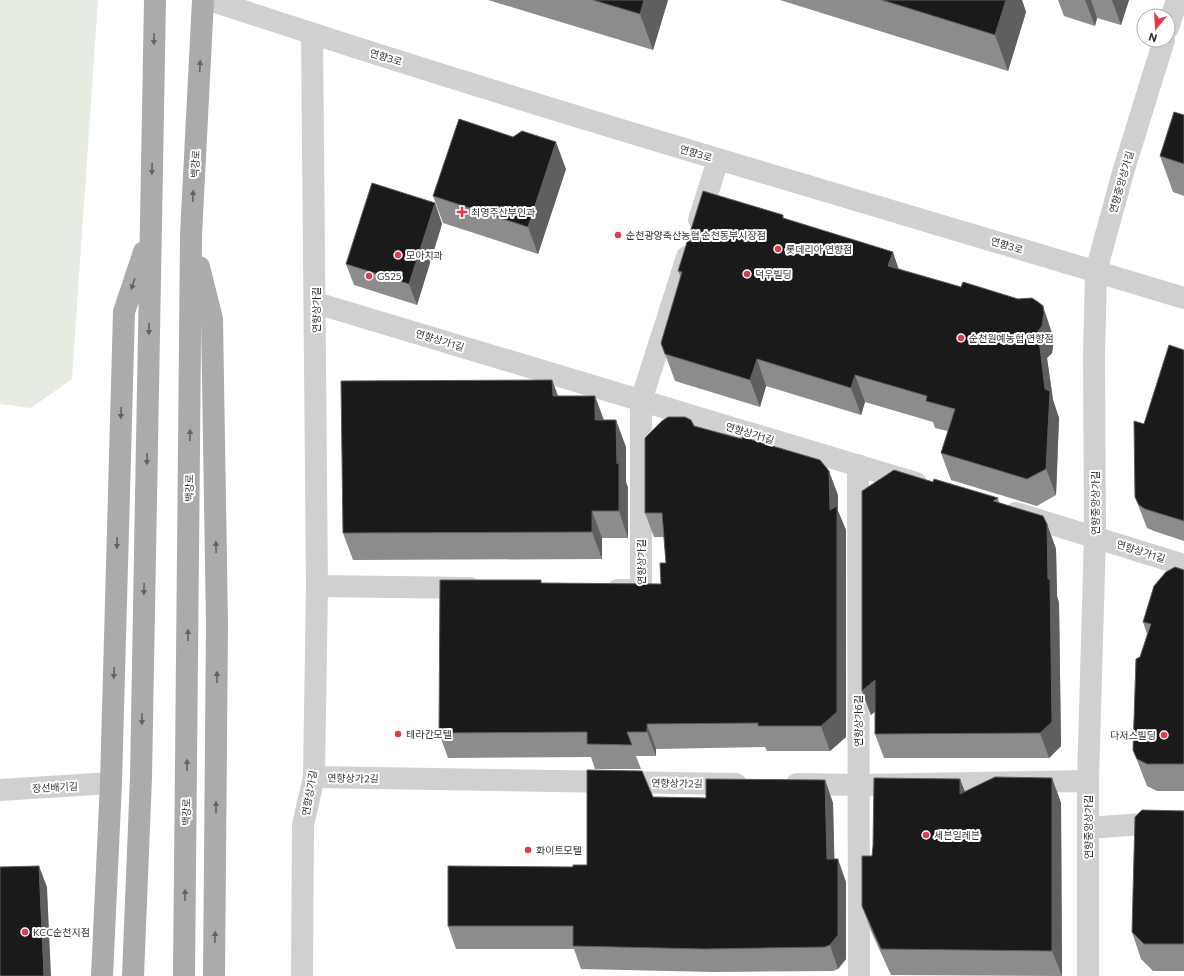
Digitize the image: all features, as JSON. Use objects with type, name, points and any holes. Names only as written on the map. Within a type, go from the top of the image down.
[{"type":"main road","points":[[132,976],[141,777],[155,0]]},
{"type":"main road","name":"백강로","points":[[184,976],[191,235],[203,0]]},
{"type":"main road","points":[[102,976],[111,783],[124,312],[151,234]]},
{"type":"main road","points":[[191,235],[212,319],[217,624],[214,976]]},
{"type":"street","name":"연향3로","points":[[210,0],[312,34],[718,160],[1184,298]]},
{"type":"street","name":"연향상가길","points":[[302,976],[303,825],[314,778],[317,586],[316,303],[312,34]]},
{"type":"street","name":"연향중앙상가길","points":[[1088,976],[1088,781],[1095,536],[1094,355],[1096,271],[1124,169],[1162,48]]},
{"type":"street","points":[[641,400],[718,160]]},
{"type":"street","name":"연향상가1길","points":[[316,303],[934,488]]},
{"type":"street","name":"연향상가길","points":[[601,590],[641,590],[641,400]]},
{"type":"street","name":"연향상가6길","points":[[858,465],[859,976]]},
{"type":"street","name":"연향상가1길","points":[[996,506],[1184,565]]},
{"type":"street","points":[[317,586],[491,588]]},
{"type":"street","name":"연향상가2길","points":[[314,778],[756,784]]},
{"type":"street","points":[[779,784],[858,785],[1088,781]]},
{"type":"street","name":"장선배기길","points":[[0,790],[111,783]]},
{"type":"street","points":[[1088,828],[1184,822]]},
{"type":"shaded area","points":[[0,0],[98,0],[72,379],[31,408],[0,404]]},
{"type":"building","points":[[593,0],[644,0],[640,14]]},
{"type":"building","points":[[882,0],[1006,0],[995,35]]},
{"type":"building","points":[[1174,112],[1184,115],[1184,164],[1160,156]]},
{"type":"building","points":[[459,119],[513,137],[522,131],[556,142],[528,227],[433,196]]},
{"type":"building","name":"모아치과","points":[[372,183],[435,203],[409,284],[346,264]]},
{"type":"building","points":[[703,191],[783,215],[783,218],[893,252],[888,266],[961,287],[963,282],[1018,299],[1032,298],[1043,306],[1044,313],[1042,326],[1038,331],[1045,389],[1050,391],[1046,469],[1027,479],[941,453],[955,409],[926,401],[927,396],[855,375],[851,388],[757,359],[750,380],[665,354],[661,343],[682,272],[678,271]]},
{"type":"building","points":[[1169,345],[1184,350],[1184,521],[1145,509],[1139,505],[1135,497],[1134,421],[1144,424]]},
{"type":"building","points":[[552,380],[553,396],[595,396],[595,420],[616,420],[617,464],[619,461],[619,511],[592,511],[592,532],[343,533],[341,381]]},
{"type":"building","points":[[668,417],[685,417],[691,420],[694,426],[742,439],[742,437],[820,460],[829,471],[830,510],[837,506],[837,712],[821,726],[758,726],[758,723],[647,724],[647,732],[627,732],[632,745],[587,744],[587,732],[439,733],[440,580],[541,580],[541,583],[661,584],[660,563],[666,563],[662,513],[645,513],[645,438]]},
{"type":"building","points":[[894,470],[933,482],[934,479],[998,498],[993,501],[1043,516],[1047,524],[1048,579],[1050,579],[1052,722],[1040,733],[875,734],[875,680],[862,691],[862,491]]},
{"type":"building","points":[[1175,567],[1184,570],[1184,764],[1147,764],[1137,759],[1133,750],[1136,659],[1140,657],[1151,624],[1143,622],[1154,586],[1166,572]]},
{"type":"building","points":[[587,770],[642,771],[653,797],[706,798],[706,779],[825,780],[827,859],[838,859],[838,935],[830,945],[825,947],[704,949],[573,946],[573,926],[448,926],[448,866],[573,867],[573,865],[587,865]]},
{"type":"building","points":[[995,777],[1052,778],[1052,951],[881,949],[862,906],[862,856],[872,856],[873,846],[874,778],[960,779],[960,794]]},
{"type":"building","points":[[1142,810],[1184,811],[1184,944],[1144,944],[1132,932],[1135,817]]},
{"type":"building","name":"KCC순천지점","points":[[39,866],[44,976],[0,976],[0,867]]},
{"type":"place","name":"최영주산부인과","points":[[462,212]]},
{"type":"place","name":"순천광양축산농협 순천동부시장점","points":[[618,235]]},
{"type":"place","name":"롯데리아 연향점","points":[[778,249]]},
{"type":"place","name":"모아치과","points":[[398,255]]},
{"type":"place","name":"덕우빌딩","points":[[747,274]]},
{"type":"place","name":"GS25","points":[[369,276]]},
{"type":"place","name":"순천원예농협 연향점","points":[[961,338]]},
{"type":"place","name":"테라칸모텔","points":[[398,734]]},
{"type":"place","name":"다저스빌딩","points":[[1164,735]]},
{"type":"place","name":"세븐일레븐","points":[[926,835]]},
{"type":"place","name":"화이트모텔","points":[[528,850]]},
{"type":"place","name":"KCC순천지점","points":[[25,932]]}]
